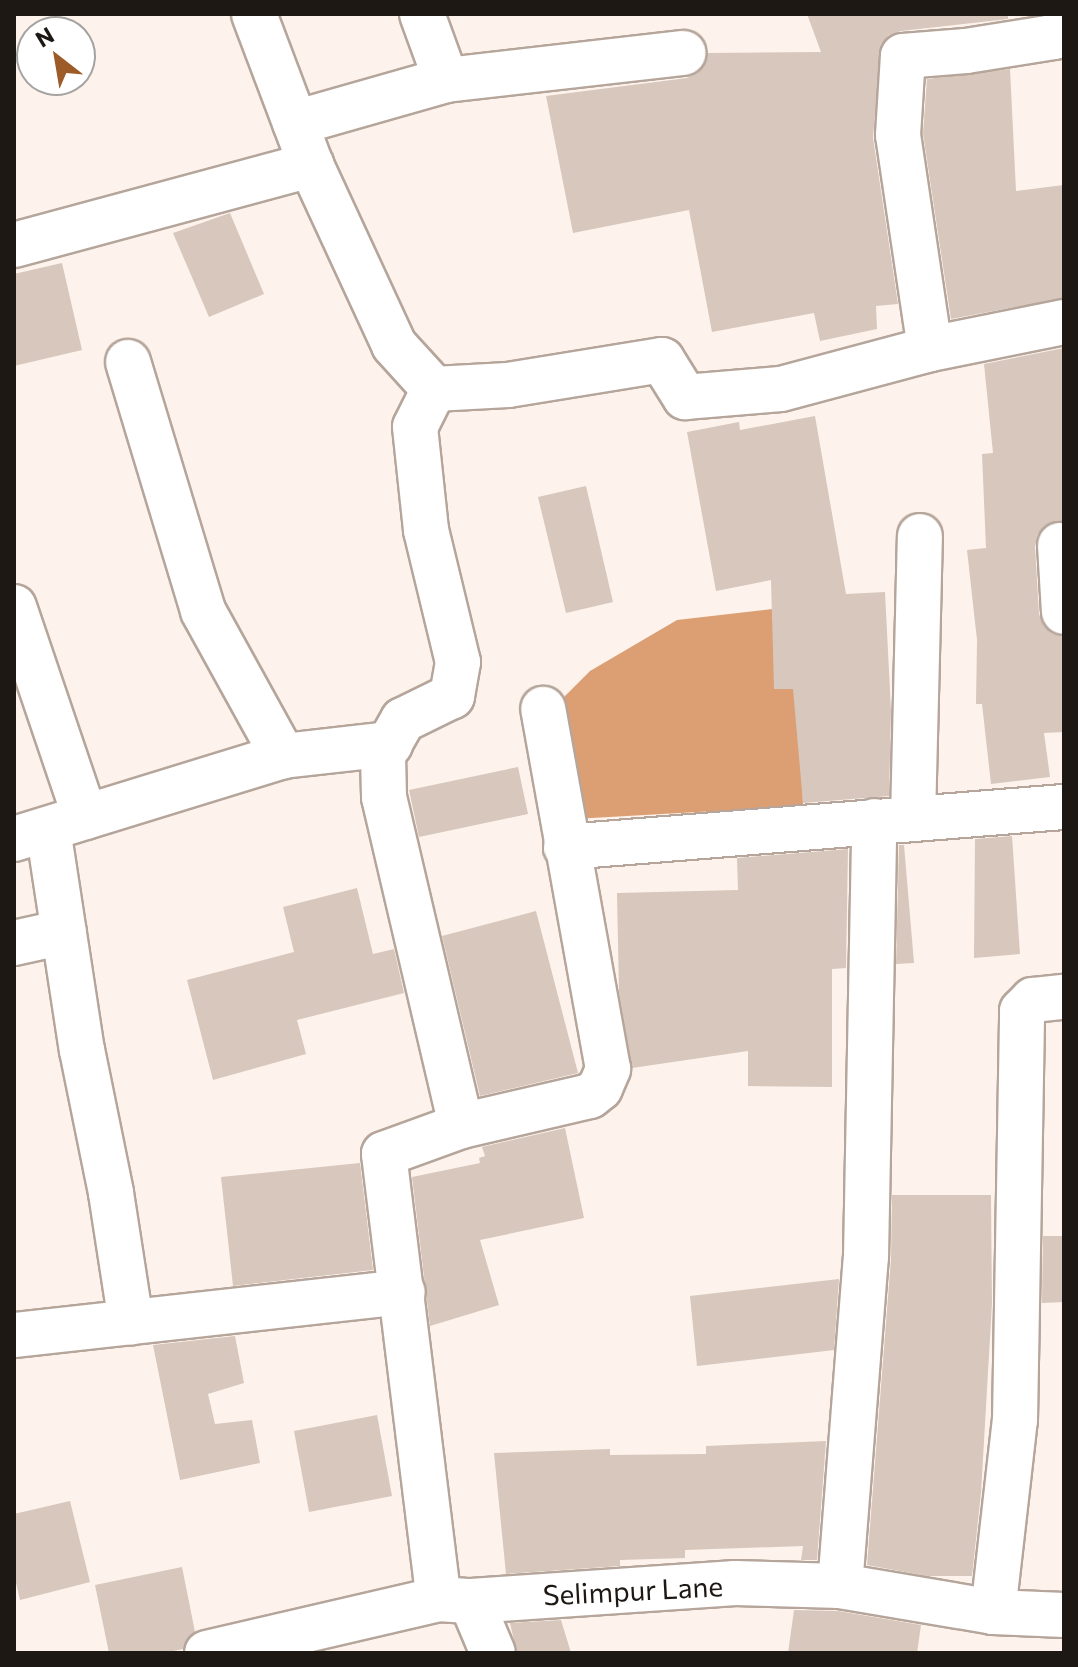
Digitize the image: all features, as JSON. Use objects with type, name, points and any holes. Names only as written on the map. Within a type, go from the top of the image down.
[{"type":"street","points":[[254,14],[311,165],[394,345],[434,389]]},
{"type":"street","points":[[422,14],[446,80]]},
{"type":"street","points":[[930,349],[898,135],[903,56],[966,51],[1054,37],[1064,27]]},
{"type":"street","points":[[295,123],[446,80],[683,53]]},
{"type":"street","points":[[14,245],[311,165]]},
{"type":"street","points":[[434,389],[508,385],[662,360],[685,397],[781,389],[930,349],[1064,322]]},
{"type":"street","points":[[128,362],[203,611],[283,756]]},
{"type":"street","points":[[434,389],[415,427],[426,530],[458,662],[452,696],[403,720],[383,755],[384,797],[461,1126]]},
{"type":"street","points":[[840,1586],[866,1257],[894,820],[920,536]]},
{"type":"street","points":[[1060,545],[1064,612]]},
{"type":"street","points":[[14,607],[64,932],[131,1322]]},
{"type":"street","points":[[493,1653],[455,1600],[403,1292],[384,1154],[461,1126],[590,1096],[606,1079],[606,1057],[543,709]]},
{"type":"street","points":[[49,828],[283,756],[390,744]]},
{"type":"street","points":[[566,847],[1064,807]]},
{"type":"street","points":[[14,943],[64,932]]},
{"type":"street","points":[[993,1612],[1015,1420],[1022,1011],[1033,1000],[1064,997]]},
{"type":"street","points":[[14,1335],[403,1292]]},
{"type":"street","name":"Selimpur Lane","points":[[207,1653],[455,1600],[735,1583],[840,1586],[993,1612],[1064,1615]]},
{"type":"shaded area","points":[[798,606],[803,806],[574,819],[551,710],[590,671],[677,620]]},
{"type":"building","points":[[807,14],[1008,14],[1008,19],[901,31],[889,35],[881,44],[873,138],[898,304],[876,306],[877,329],[820,341],[814,313],[712,332],[689,210],[573,233],[546,96],[687,78],[698,73],[708,53],[821,52]]},
{"type":"building","points":[[1010,69],[1016,191],[1064,185],[1064,298],[951,319],[923,134],[927,79]]},
{"type":"building","points":[[230,213],[264,294],[209,317],[173,233]]},
{"type":"building","points":[[62,263],[82,350],[14,366],[14,274]]},
{"type":"building","points":[[1064,348],[1064,521],[1046,525],[1037,535],[1035,546],[1039,614],[1052,634],[1064,637],[1064,732],[1044,733],[1050,777],[991,784],[982,704],[976,704],[977,640],[967,550],[986,548],[982,454],[993,453],[984,364]]},
{"type":"building","points":[[815,416],[846,594],[885,592],[891,711],[889,796],[803,803],[793,689],[774,689],[771,580],[716,591],[687,432],[739,422],[740,430]]},
{"type":"building","points":[[586,486],[613,602],[566,613],[538,497]]},
{"type":"building","points":[[518,767],[528,814],[419,837],[409,790]]},
{"type":"building","points":[[1012,836],[1020,954],[974,958],[975,839]]},
{"type":"building","points":[[899,845],[904,845],[914,963],[896,964]]},
{"type":"building","points":[[848,849],[846,968],[832,969],[832,1087],[748,1086],[748,1051],[632,1068],[619,992],[617,893],[738,890],[737,858]]},
{"type":"building","points":[[357,888],[373,954],[394,949],[404,993],[297,1020],[306,1054],[213,1080],[187,980],[294,952],[283,907]]},
{"type":"building","points":[[536,911],[578,1073],[480,1096],[442,936]]},
{"type":"building","points":[[565,1128],[584,1218],[480,1240],[499,1305],[430,1326],[412,1177],[480,1163],[479,1158],[485,1156],[482,1147]]},
{"type":"building","points":[[360,1163],[373,1270],[233,1286],[221,1177]]},
{"type":"building","points":[[892,1195],[991,1195],[992,1303],[981,1493],[972,1576],[927,1576],[867,1565],[891,1259]]},
{"type":"building","points":[[1043,1236],[1064,1236],[1064,1302],[1042,1303]]},
{"type":"building","points":[[839,1279],[834,1350],[697,1366],[690,1296]]},
{"type":"building","points":[[235,1336],[244,1383],[208,1394],[215,1424],[252,1420],[260,1463],[180,1480],[153,1345]]},
{"type":"building","points":[[377,1415],[392,1496],[309,1512],[294,1431]]},
{"type":"building","points":[[826,1441],[817,1560],[801,1560],[803,1546],[685,1550],[685,1558],[620,1560],[620,1566],[506,1574],[494,1453],[610,1449],[610,1455],[706,1454],[706,1446]]},
{"type":"building","points":[[70,1501],[90,1582],[20,1600],[14,1574],[14,1514]]},
{"type":"building","points":[[182,1567],[195,1632],[183,1649],[164,1653],[109,1653],[95,1585]]},
{"type":"building","points":[[794,1610],[838,1611],[921,1625],[917,1653],[788,1653]]},
{"type":"building","points":[[561,1620],[571,1653],[517,1653],[510,1623]]}]
